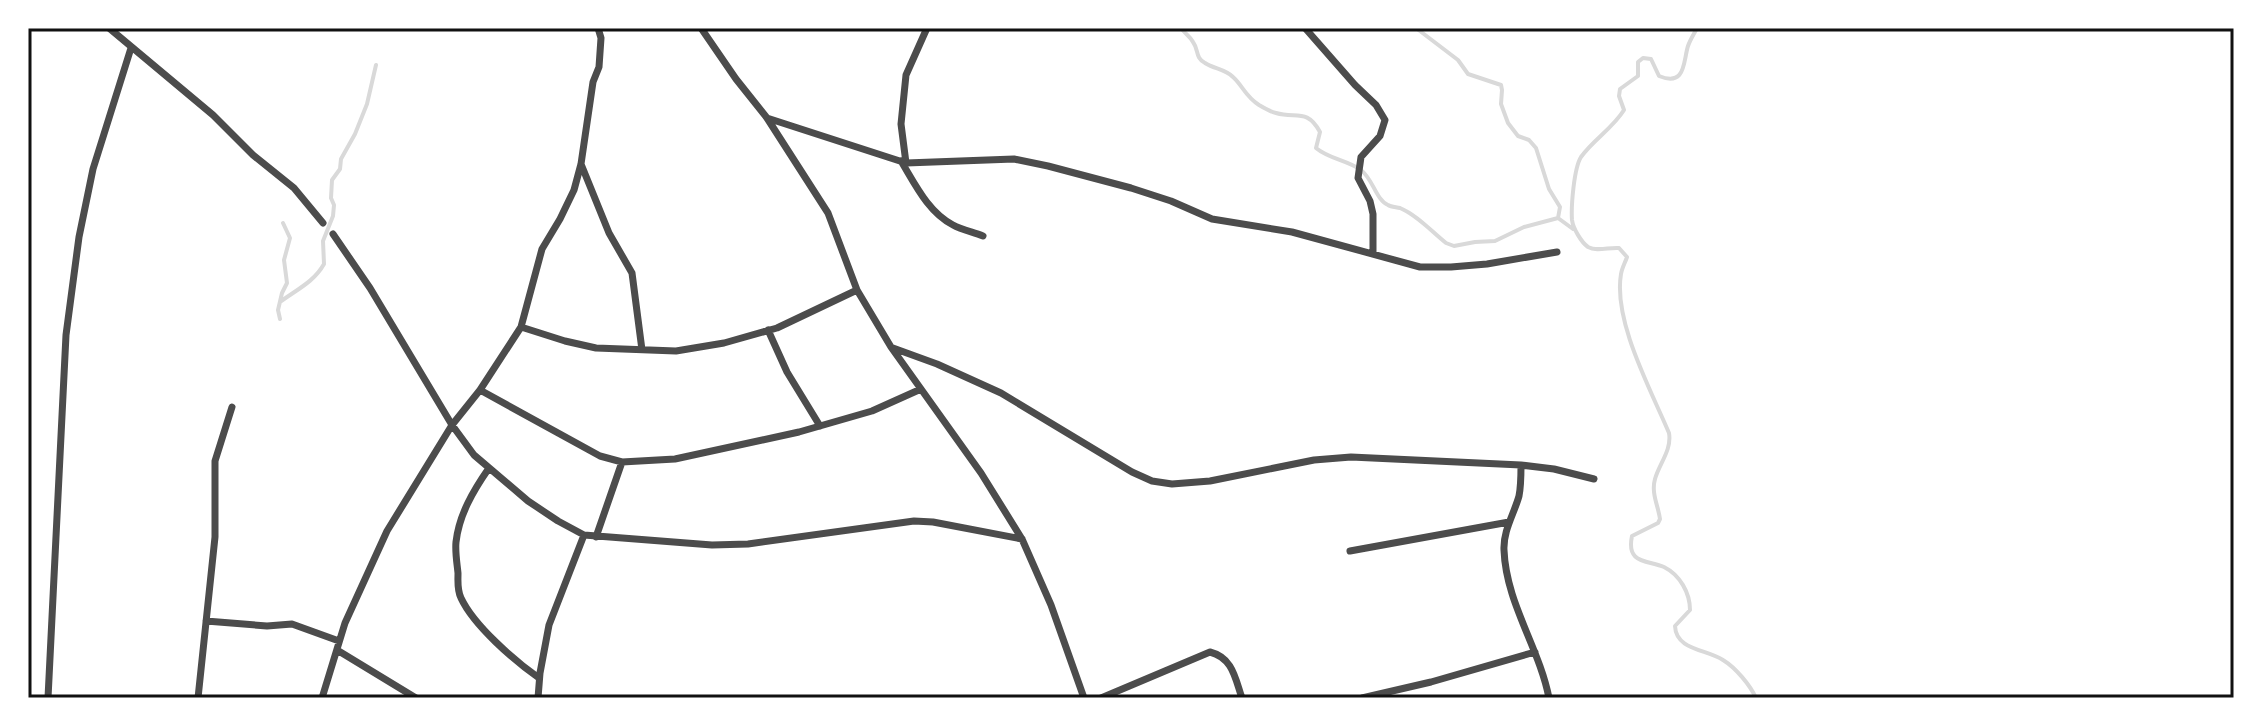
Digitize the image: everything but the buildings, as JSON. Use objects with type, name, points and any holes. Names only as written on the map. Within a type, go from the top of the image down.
[{"type":"street","points":[[109,28],[294,188],[323,223]]},
{"type":"street","points":[[322,698],[345,623],[387,531],[452,425],[480,390],[521,327],[542,249],[574,190],[581,164],[593,82],[599,67],[601,38],[598,28]]},
{"type":"street","points":[[701,28],[767,118],[828,213],[857,290],[891,347],[981,473],[1022,539],[1051,605],[1084,698]]},
{"type":"street","points":[[927,28],[906,75],[901,124],[904,162],[922,197],[945,220],[983,236]]},
{"type":"street","points":[[1305,28],[1376,105],[1385,120],[1380,136],[1361,157],[1358,178],[1373,214],[1373,253]]},
{"type":"street","points":[[48,698],[66,335],[93,169],[131,48]]},
{"type":"street","points":[[767,118],[904,162],[1014,159],[1131,188],[1212,219],[1292,232],[1420,267],[1487,264],[1557,252]]},
{"type":"street","points":[[581,164],[609,233],[632,273],[642,350]]},
{"type":"street","points":[[333,234],[370,288],[452,425],[474,455],[528,501],[584,535],[712,545],[748,544],[914,521],[1022,539]]},
{"type":"street","points":[[521,327],[596,348],[676,351],[724,343],[768,330],[857,290]]},
{"type":"street","points":[[768,330],[787,372],[820,426]]},
{"type":"street","points":[[891,347],[1001,393],[1152,481],[1172,484],[1210,481],[1314,460],[1351,457],[1521,465],[1594,479]]},
{"type":"street","points":[[480,390],[600,456],[622,462],[675,459],[820,426],[872,411],[921,389]]},
{"type":"street","points":[[198,698],[215,537],[215,461],[232,407]]},
{"type":"street","points":[[596,537],[622,462]]},
{"type":"street","points":[[1521,465],[1519,497],[1504,539],[1504,551],[1509,590],[1544,673],[1549,698]]},
{"type":"street","points":[[489,468],[463,512],[455,543],[458,589],[471,613],[499,646],[539,678]]},
{"type":"street","points":[[1350,551],[1509,522]]},
{"type":"street","points":[[538,698],[549,625],[584,535]]},
{"type":"street","points":[[206,621],[267,626],[292,624],[338,645],[416,698]]},
{"type":"street","points":[[1101,698],[1210,652],[1227,660],[1242,698]]},
{"type":"street","points":[[1362,698],[1535,652]]},
{"type":"waterway","points":[[1181,28],[1192,40],[1202,61],[1230,74],[1250,98],[1265,109],[1283,115],[1306,117],[1320,132],[1316,148],[1361,170],[1384,202],[1412,215],[1446,243],[1454,246],[1495,241],[1524,227],[1558,218],[1573,229]]},
{"type":"waterway","points":[[1416,28],[1458,60],[1468,74],[1501,85],[1501,104],[1508,123],[1518,136],[1529,140],[1536,148],[1549,189],[1560,207],[1558,218]]},
{"type":"waterway","points":[[1697,28],[1679,76],[1668,79],[1659,76],[1651,59],[1643,58],[1638,62],[1638,76],[1620,89],[1624,110],[1579,162],[1572,220],[1578,235],[1588,247],[1619,248],[1627,257],[1621,274],[1620,293],[1628,334],[1669,433],[1667,451],[1654,484],[1660,519],[1632,536],[1632,552],[1639,559],[1670,570],[1683,585],[1690,610],[1675,626],[1681,640],[1728,663],[1756,698]]},
{"type":"waterway","points":[[280,302],[310,281],[324,264],[323,241],[333,216],[332,180],[340,169],[341,159],[367,104],[376,65]]},
{"type":"waterway","points":[[280,319],[278,310],[287,283],[284,260],[290,238],[283,223]]}]
